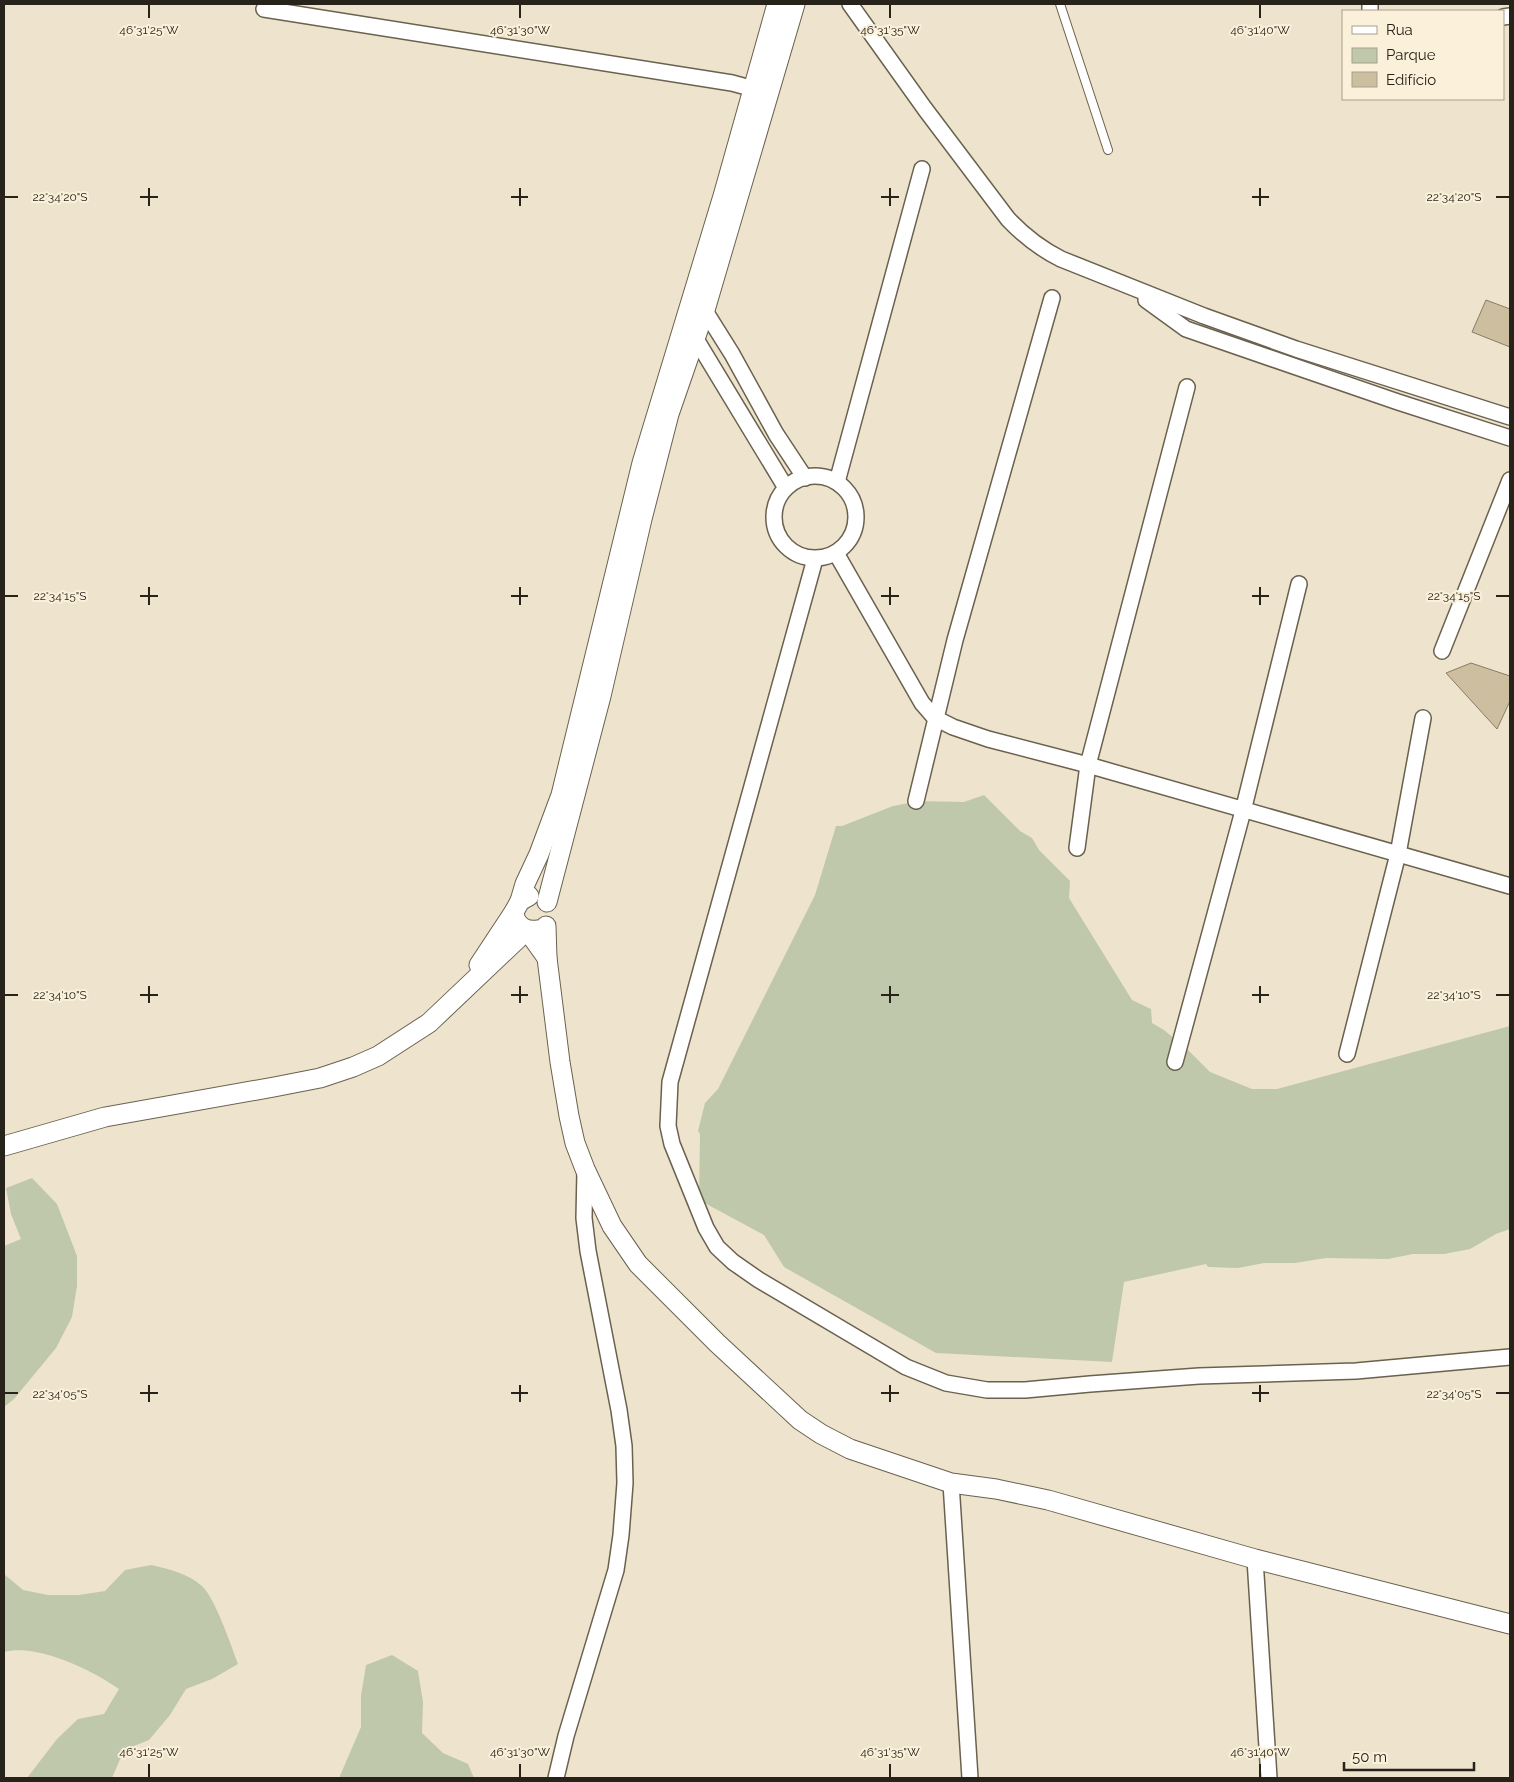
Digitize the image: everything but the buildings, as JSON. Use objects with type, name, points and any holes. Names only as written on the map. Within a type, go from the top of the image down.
[{"type":"street","points":[[547,958],[527,930],[519,925],[515,917],[517,906],[561,795],[642,463],[694,294],[777,4]]},
{"type":"street","points":[[795,4],[696,340],[669,414],[601,696],[547,902],[551,914],[546,926],[547,958],[564,1091],[575,1143],[585,1169],[612,1226],[638,1264],[717,1343],[800,1420],[821,1434],[850,1449],[951,1483],[996,1489],[1048,1500],[1255,1559],[1510,1624]]},
{"type":"street","points":[[850,4],[931,117],[1008,219],[1024,236],[1045,251],[1126,286],[1296,349],[1510,417]]},
{"type":"street","points":[[264,9],[732,83],[754,89]]},
{"type":"street","points":[[837,482],[922,169]]},
{"type":"street","points":[[1126,286],[1186,329],[1398,402],[1510,438]]},
{"type":"street","points":[[694,294],[732,354],[776,434],[805,478]]},
{"type":"street","points":[[916,801],[958,630],[1052,298]]},
{"type":"street","points":[[685,321],[786,488]]},
{"type":"street","points":[[1290,365],[1296,349]]},
{"type":"street","points":[[1398,402],[1405,383]]},
{"type":"street","points":[[1077,848],[1088,765],[1187,387]]},
{"type":"street","points":[[1439,415],[1446,396]]},
{"type":"street","points":[[759,444],[776,434]]},
{"type":"street","points":[[816,476],[837,482],[852,497],[856,507],[857,518],[851,538],[845,547],[826,557],[815,559],[794,553],[780,538],[776,528],[774,517],[780,497],[786,488],[805,478],[816,476]]},
{"type":"street","points":[[1442,651],[1510,480]]},
{"type":"street","points":[[836,553],[918,696],[935,718],[953,727],[988,739],[1088,765],[1510,886]]},
{"type":"street","points":[[815,559],[670,1082],[668,1126],[672,1144],[706,1228],[717,1247],[733,1262],[759,1280],[906,1367],[946,1383],[987,1390],[1025,1390],[1199,1376],[1356,1371],[1510,1357]]},
{"type":"street","points":[[1175,1062],[1243,811],[1299,584]]},
{"type":"street","points":[[1347,1054],[1398,854],[1423,718]]},
{"type":"street","points":[[461,991],[517,906],[528,896],[534,895],[547,902]]},
{"type":"street","points":[[4,1146],[105,1117],[274,1088],[320,1078],[353,1067],[378,1056],[429,1024],[461,991],[527,930],[539,930],[546,926]]},
{"type":"street","points":[[556,1778],[566,1736],[616,1570],[625,1483],[624,1446],[619,1410],[588,1252],[584,1218],[585,1169]]},
{"type":"street","points":[[951,1483],[970,1778]]},
{"type":"street","points":[[1255,1559],[1269,1778]]},
{"type":"lane","points":[[1060,4],[1108,150]]},
{"type":"green space","points":[[984,795],[1020,831],[1032,838],[1039,850],[1070,881],[1069,898],[1132,1000],[1151,1009],[1152,1023],[1164,1030],[1189,1051],[1210,1072],[1252,1089],[1277,1089],[1510,1026],[1510,1229],[1496,1234],[1470,1249],[1444,1254],[1413,1254],[1388,1259],[1326,1258],[1295,1263],[1264,1263],[1238,1268],[1208,1267],[1206,1264],[1124,1282],[1112,1362],[936,1353],[784,1267],[764,1235],[699,1200],[700,1134],[698,1131],[705,1103],[718,1089],[815,895],[836,826],[842,826],[893,806],[919,801],[964,802]]},
{"type":"green space","points":[[32,1178],[57,1204],[77,1256],[77,1286],[72,1317],[56,1348],[14,1399],[4,1407],[4,1246],[21,1239],[11,1214],[6,1188]]},
{"type":"green space","points":[[151,1565],[184,1575],[202,1586],[217,1611],[238,1664],[212,1679],[186,1689],[170,1715],[149,1740],[124,1750],[112,1778],[27,1778],[57,1739],[78,1719],[104,1714],[119,1689],[94,1674],[64,1660],[32,1651],[17,1650],[4,1652],[4,1574],[23,1590],[48,1595],[79,1595],[105,1591],[125,1570]]},
{"type":"green space","points":[[392,1655],[418,1671],[423,1702],[422,1733],[443,1753],[468,1764],[474,1778],[339,1778],[361,1727],[361,1696],[366,1665]]}]
